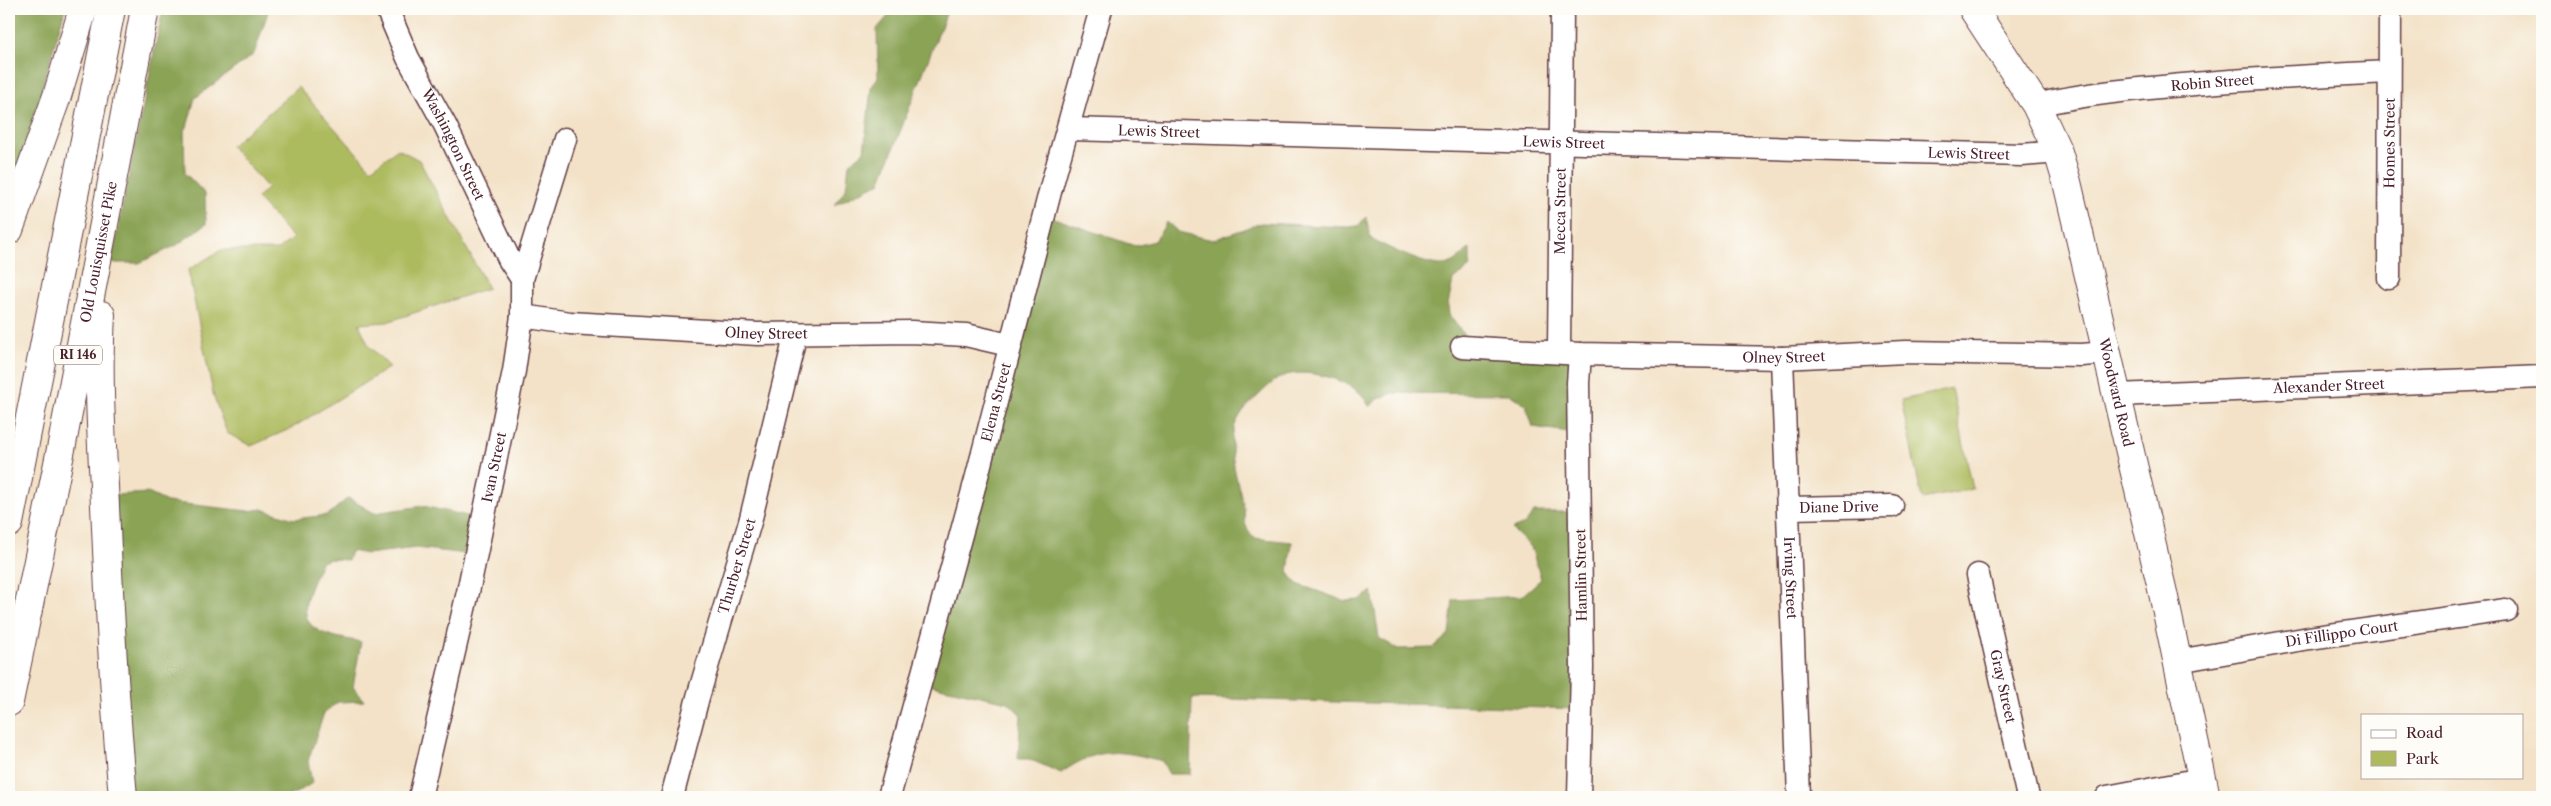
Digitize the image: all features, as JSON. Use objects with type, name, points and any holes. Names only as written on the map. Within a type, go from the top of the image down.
[{"type":"main road","points":[[9,230],[57,96],[83,9]]},
{"type":"main road","name":"RI 146","points":[[9,523],[111,9]]},
{"type":"main road","name":"Old Louisquisset Pike","points":[[9,702],[62,444],[145,9]]},
{"type":"main road","name":"Woodward Road","points":[[1973,9],[2036,105],[2058,152],[2067,182],[2178,661],[2204,788]]},
{"type":"main road","points":[[108,196],[98,350],[100,431],[112,664],[123,797]]},
{"type":"street","name":"Washington Street","points":[[387,9],[408,58],[445,125],[510,260],[522,279]]},
{"type":"street","name":"Elena Street","points":[[890,797],[977,476],[1009,345],[1052,184],[1102,9]]},
{"type":"street","name":"Mecca Street","points":[[1562,9],[1560,143],[1569,353]]},
{"type":"street","name":"Homes Street","points":[[2389,278],[2390,9]]},
{"type":"street","name":"Robin Street","points":[[2036,105],[2081,95],[2138,88],[2305,75],[2389,72]]},
{"type":"street","name":"Lewis Street","points":[[1069,129],[2022,155],[2058,152]]},
{"type":"street","name":"Ivan Street","points":[[420,797],[476,553],[514,371],[522,316],[522,279],[565,138]]},
{"type":"street","name":"Olney Street","points":[[522,316],[580,324],[758,334],[930,333],[966,335],[1009,345]]},
{"type":"street","name":"Thurber Street","points":[[672,797],[698,697],[750,522],[796,333]]},
{"type":"street","name":"Olney Street","points":[[1462,347],[1569,353],[1782,358],[1905,352],[2081,356],[2107,353]]},
{"type":"street","name":"Hamlin Street","points":[[1569,353],[1578,383],[1582,658],[1579,797]]},
{"type":"street","name":"Irving Street","points":[[1782,358],[1800,797]]},
{"type":"street","name":"Alexander Street","points":[[2117,395],[2542,377]]},
{"type":"street","name":"Diane Drive","points":[[1788,508],[1892,506]]},
{"type":"street","name":"Gray Street","points":[[1978,576],[2028,797]]},
{"type":"street","name":"Di Fillippo Court","points":[[2178,661],[2308,638],[2506,610]]},
{"type":"street","points":[[2107,797],[2204,788]]},
{"type":"green space","points":[[9,9],[65,9],[21,160],[9,188]]},
{"type":"green space","points":[[163,9],[269,9],[254,54],[195,98],[187,127],[184,130],[185,173],[205,194],[206,224],[177,245],[139,263],[111,263]]},
{"type":"green space","points":[[890,9],[948,9],[880,183],[834,205],[846,189],[849,164],[864,152],[871,88],[878,77],[877,29],[889,15]]},
{"type":"green space","points":[[298,87],[371,169],[398,149],[419,160],[488,288],[387,322],[359,324],[369,346],[390,367],[292,428],[251,446],[227,433],[214,398],[188,270],[221,250],[278,250],[293,238],[257,198],[268,188],[231,146]]},
{"type":"green space","points":[[1048,216],[1135,246],[1155,241],[1167,222],[1178,232],[1213,240],[1261,223],[1348,227],[1358,226],[1366,217],[1371,239],[1398,252],[1431,264],[1451,263],[1470,248],[1470,267],[1453,280],[1448,305],[1449,315],[1468,340],[1581,350],[1576,433],[1533,427],[1526,405],[1509,394],[1393,393],[1376,400],[1370,407],[1362,395],[1346,383],[1322,376],[1298,373],[1276,380],[1247,407],[1235,426],[1232,450],[1234,468],[1243,503],[1245,524],[1254,538],[1292,542],[1288,572],[1297,584],[1345,601],[1360,600],[1372,591],[1379,638],[1398,649],[1433,648],[1449,634],[1453,600],[1522,596],[1541,579],[1531,547],[1512,529],[1525,524],[1534,512],[1580,512],[1581,709],[1192,698],[1190,774],[1169,774],[1162,761],[1122,753],[1099,754],[1075,764],[1061,773],[1029,759],[1018,759],[1021,715],[1008,702],[921,683]]},
{"type":"green space","points":[[1952,389],[1973,489],[1922,499],[1901,400]]},
{"type":"green space","points":[[148,493],[167,502],[248,511],[262,509],[294,519],[328,515],[348,498],[374,513],[423,506],[481,519],[475,555],[416,548],[367,554],[351,551],[348,560],[330,559],[321,562],[307,597],[306,615],[309,623],[321,632],[361,642],[353,687],[364,701],[338,702],[324,713],[308,761],[312,783],[298,792],[279,797],[264,795],[258,797],[123,797],[99,496]]}]
